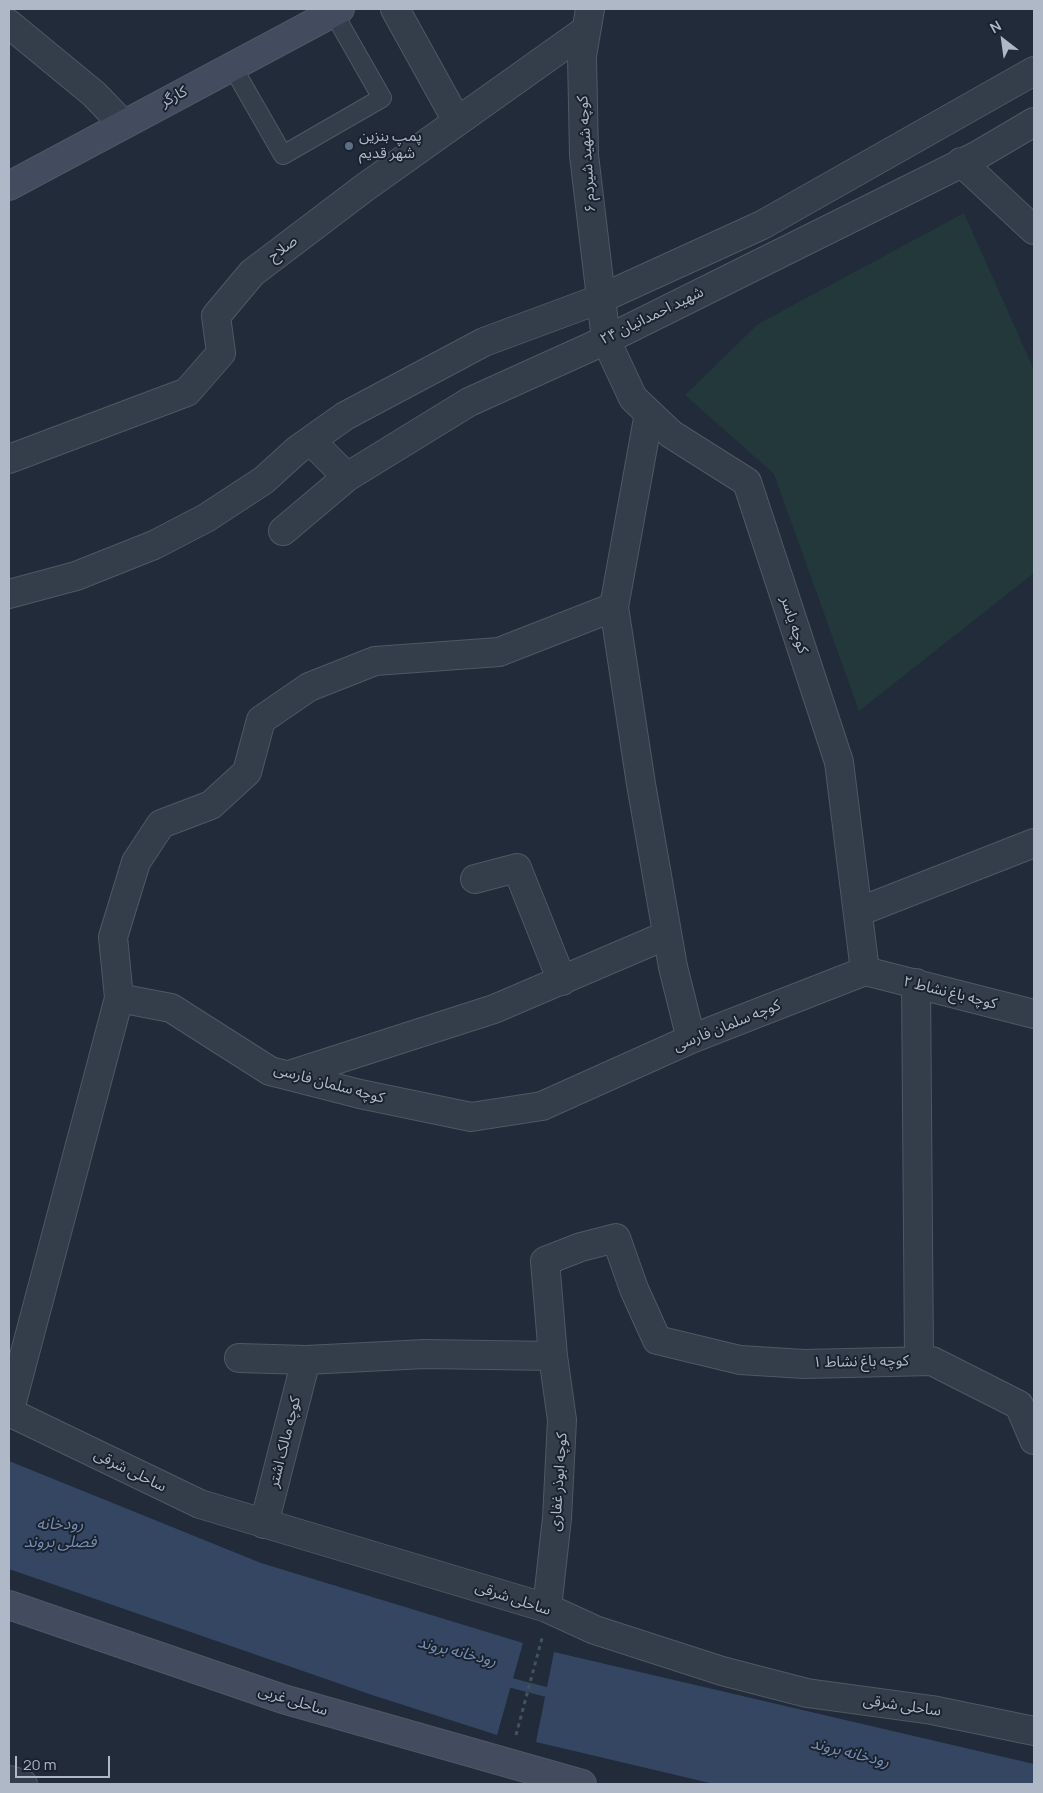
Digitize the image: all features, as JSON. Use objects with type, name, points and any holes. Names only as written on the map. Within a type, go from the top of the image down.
[{"type":"main road","name":"کارگر","points":[[9,186],[337,10]]},
{"type":"main road","name":"ساحلی غربی","points":[[9,1605],[283,1699],[529,1778],[582,1784]]},
{"type":"street","points":[[396,9],[457,121]]},
{"type":"street","name":"صلاح","points":[[9,459],[187,392],[222,353],[216,316],[252,273],[364,188],[457,121],[588,19]]},
{"type":"street","name":"کوچه شهید شیردم ۶","points":[[588,19],[582,56],[584,155],[606,340]]},
{"type":"street","points":[[9,24],[94,94],[123,124]]},
{"type":"street","points":[[9,594],[76,576],[154,545],[206,518],[264,480],[311,441],[346,416],[484,342],[600,299],[762,225],[1034,71]]},
{"type":"street","name":"شهید احمدانیان ۲۴","points":[[283,530],[347,476],[469,402],[606,340],[978,155],[1034,122]]},
{"type":"street","points":[[961,162],[1034,230]]},
{"type":"street","name":"کوچه یاسر","points":[[606,340],[633,398],[672,434],[747,482],[839,762],[866,971]]},
{"type":"street","points":[[649,413],[614,607],[672,967],[691,1039]]},
{"type":"street","points":[[311,441],[347,476]]},
{"type":"street","points":[[9,1412],[119,998],[113,937],[136,862],[161,824],[211,805],[248,772],[262,720],[309,687],[375,662],[499,652],[614,607]]},
{"type":"street","points":[[858,912],[1034,843]]},
{"type":"street","points":[[475,879],[517,868],[562,981]]},
{"type":"street","points":[[289,1075],[494,1009],[667,935]]},
{"type":"street","name":"کوچه سلمان فارسی","points":[[119,998],[171,1008],[270,1070],[360,1094],[471,1116],[542,1106],[691,1039],[866,971]]},
{"type":"street","name":"کوچه باغ نشاط ۲","points":[[866,971],[889,979],[916,983],[1034,1014]]},
{"type":"street","points":[[916,983],[919,1361]]},
{"type":"street","name":"کوچه ابوذر غفاری","points":[[546,1608],[557,1518],[562,1420],[553,1356],[545,1261],[580,1248],[616,1238],[634,1289],[657,1340]]},
{"type":"street","name":"کوچه باغ نشاط ۱","points":[[657,1340],[740,1360],[804,1364],[932,1361],[1019,1404],[1034,1440]]},
{"type":"street","points":[[239,1358],[306,1360],[425,1354],[553,1356]]},
{"type":"street","name":"کوچه مالک اشتر","points":[[264,1524],[306,1360]]},
{"type":"street","name":"ساحلی شرقی","points":[[9,1412],[200,1504],[546,1608],[595,1630],[722,1671],[798,1691],[932,1710],[1034,1731]]},
{"type":"street","points":[[9,1780],[23,1784]]},
{"type":"lane","points":[[232,66],[283,155],[382,98],[337,10]]},
{"type":"path","points":[[520,1725],[542,1636]]},
{"type":"green space","points":[[964,213],[1034,370],[1034,573],[859,711],[774,474],[685,395],[758,324]]},
{"type":"water","name":"رودخانه فصلی بروند","points":[[9,1461],[261,1563],[523,1643],[497,1735],[372,1695],[9,1569]]},
{"type":"water","points":[[554,1652],[1034,1764],[1034,1784],[714,1784],[536,1742]]},
{"type":"waterway","name":"رودخانه بروند","points":[[500,1680],[558,1695]]},
{"type":"place","name":"پمپ بنزین شهر قدیم","points":[[349,146]]}]
